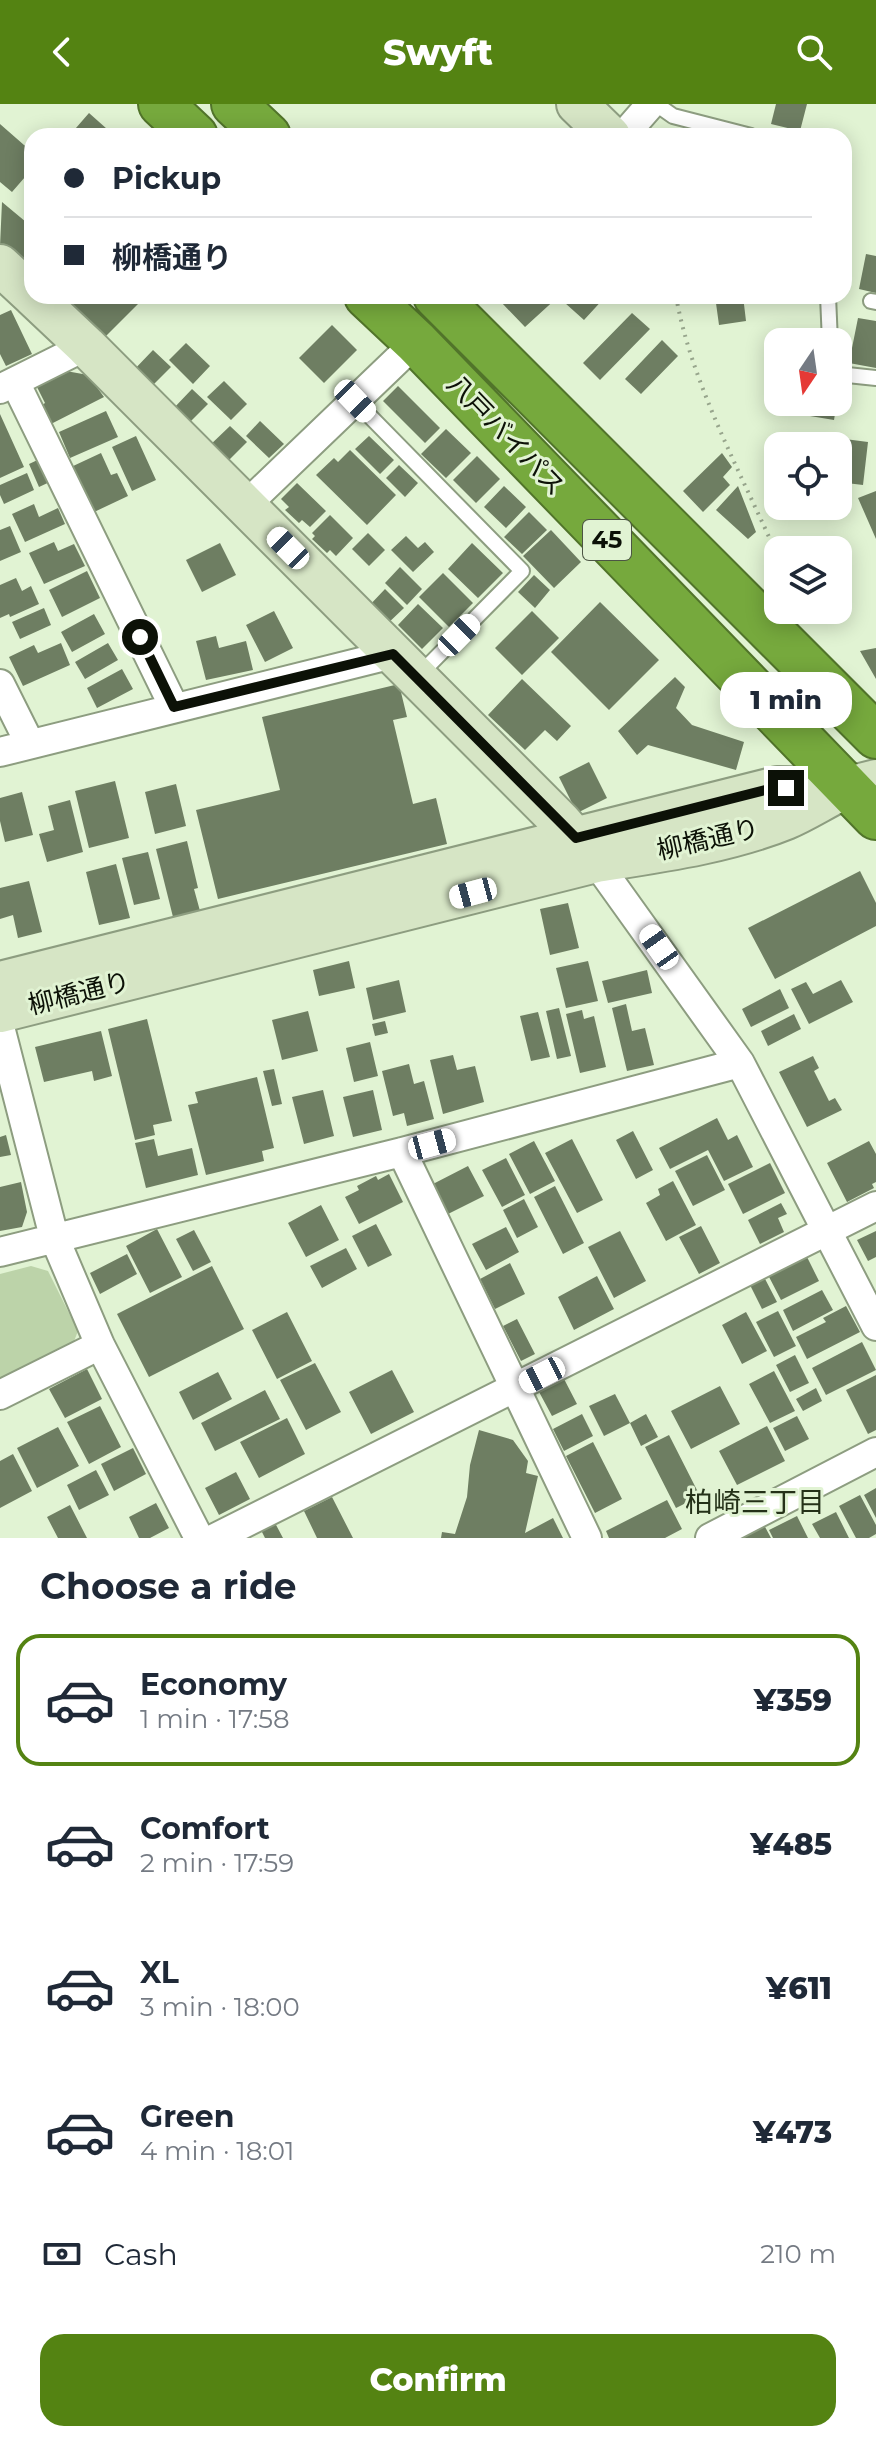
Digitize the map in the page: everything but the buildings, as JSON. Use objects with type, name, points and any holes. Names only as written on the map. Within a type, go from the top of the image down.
[{"type":"highway","points":[[161,104],[186,128]]},
{"type":"highway","points":[[234,104],[260,128]]},
{"type":"highway","name":"八戸バイパス","points":[[376,304],[866,795],[876,832]]},
{"type":"highway","name":"八戸バイパス","points":[[452,304],[876,736]]},
{"type":"street","points":[[577,104],[602,128]]},
{"type":"street","points":[[630,128],[653,104]]},
{"type":"street","points":[[0,265],[24,288]]},
{"type":"street","points":[[41,304],[86,346],[586,850],[740,1063],[876,1326]]},
{"type":"street","points":[[245,506],[416,342]]},
{"type":"street","points":[[86,346],[8,385],[174,707]]},
{"type":"street","points":[[0,752],[174,707],[405,666]]},
{"type":"street","points":[[0,684],[30,744]]},
{"type":"street","name":"柳橋通り","points":[[0,982],[586,850],[668,850],[752,830],[866,795]]},
{"type":"street","name":"柳橋通り","points":[[0,1012],[586,850]]},
{"type":"street","points":[[0,1027],[54,1237],[100,1345],[199,1538]]},
{"type":"street","points":[[0,1252],[402,1152],[740,1063]]},
{"type":"street","points":[[402,1152],[587,1538]]},
{"type":"street","points":[[215,1538],[876,1206]]},
{"type":"street","points":[[0,1395],[100,1345]]},
{"type":"street","points":[[710,1538],[876,1452]]},
{"type":"lane","points":[[653,104],[673,116],[720,128]]},
{"type":"lane","points":[[828,304],[829,328]]},
{"type":"lane","points":[[852,375],[876,378]]},
{"type":"lane","points":[[355,401],[522,571],[405,666]]},
{"type":"path","points":[[677,304],[682,332],[769,536]]},
{"type":"green space","points":[[31,1266],[48,1271],[78,1331],[71,1349],[0,1385],[0,1274]]},
{"type":"district","name":"柏崎三丁目","points":[[755,1502]]},
{"type":"route","points":[[140,637],[174,707],[393,654],[576,838],[777,787],[786,788]]}]
